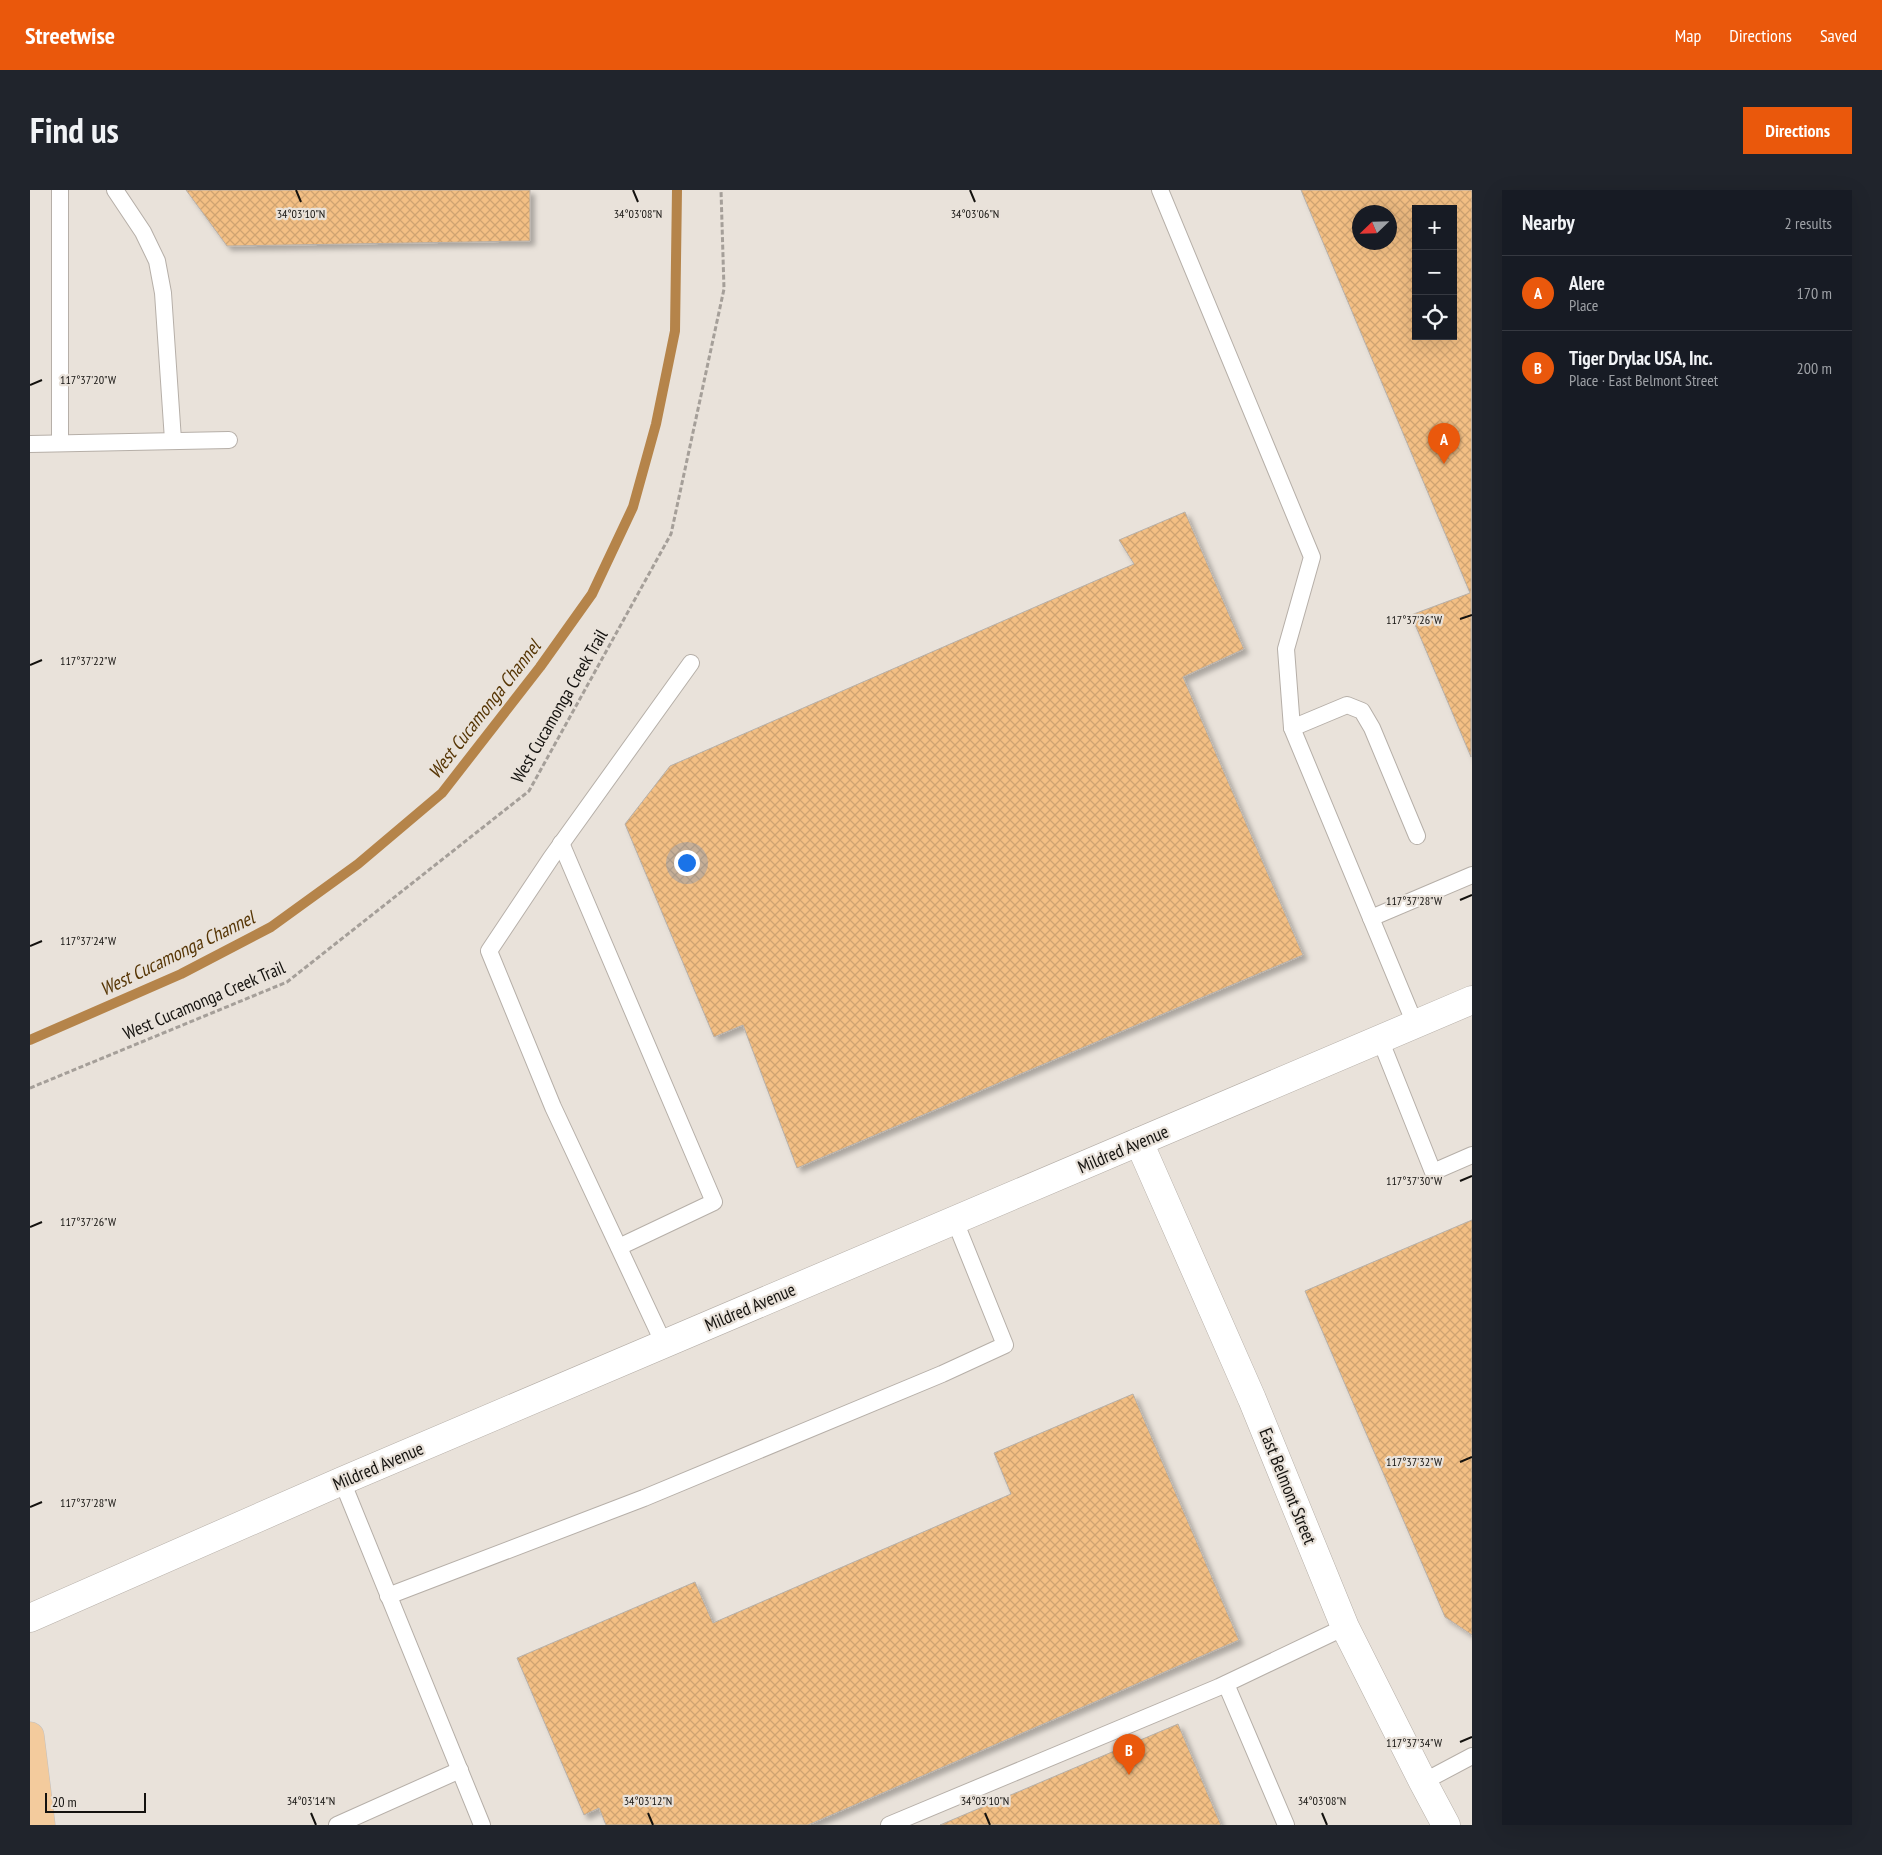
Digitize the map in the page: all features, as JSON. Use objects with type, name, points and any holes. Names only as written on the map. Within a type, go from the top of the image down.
[{"type":"main road","points":[[30,1736],[41,1825]]},
{"type":"street","name":"Mildred Avenue","points":[[30,1618],[342,1481],[1472,1000]]},
{"type":"street","name":"East Belmont Street","points":[[1139,1142],[1252,1399],[1345,1627],[1446,1825]]},
{"type":"lane","points":[[60,190],[60,443]]},
{"type":"lane","points":[[115,190],[143,232],[157,261],[163,292],[172,440]]},
{"type":"lane","points":[[1160,190],[1312,557],[1286,649],[1292,728],[1415,1024]]},
{"type":"lane","points":[[30,444],[229,440]]},
{"type":"lane","points":[[664,1344],[553,1107],[490,951],[562,843],[691,663]]},
{"type":"lane","points":[[1292,728],[1347,705],[1362,711],[1372,728],[1417,836]]},
{"type":"lane","points":[[562,843],[714,1202],[619,1247]]},
{"type":"lane","points":[[1371,918],[1472,876]]},
{"type":"lane","points":[[1380,1039],[1433,1172],[1472,1156]]},
{"type":"lane","points":[[388,1596],[644,1498],[942,1374],[1005,1345],[955,1221]]},
{"type":"lane","points":[[342,1481],[482,1825]]},
{"type":"lane","points":[[889,1825],[1226,1684],[1345,1627]]},
{"type":"lane","points":[[1226,1684],[1286,1825]]},
{"type":"lane","points":[[1423,1782],[1472,1756]]},
{"type":"lane","points":[[337,1825],[460,1770]]},
{"type":"path","name":"West Cucamonga Creek Trail","points":[[30,1088],[287,982],[529,791],[671,534],[724,289],[721,190]]},
{"type":"building","points":[[186,190],[530,190],[530,241],[227,246]]},
{"type":"building","points":[[1301,190],[1472,190],[1471,757],[1411,615],[1470,593]]},
{"type":"building","points":[[1185,512],[1244,649],[1183,677],[1303,955],[797,1168],[743,1025],[714,1037],[625,824],[670,766],[1134,564],[1119,540]]},
{"type":"building","points":[[1472,1220],[1472,1635],[1445,1617],[1305,1291]]},
{"type":"building","points":[[1133,1394],[1239,1640],[808,1825],[606,1825],[599,1808],[584,1815],[517,1658],[695,1582],[713,1623],[1011,1494],[994,1453]]},
{"type":"building","points":[[1178,1724],[1221,1825],[940,1825]]},
{"type":"waterway","name":"West Cucamonga Channel","points":[[30,1040],[181,974],[271,927],[358,864],[442,793],[540,667],[592,594],[633,507],[656,424],[675,331],[677,190]]},
{"type":"place","name":"Alere","points":[[1444,464]]},
{"type":"place","name":"Tiger Drylac USA, Inc.","points":[[1129,1775]]}]
